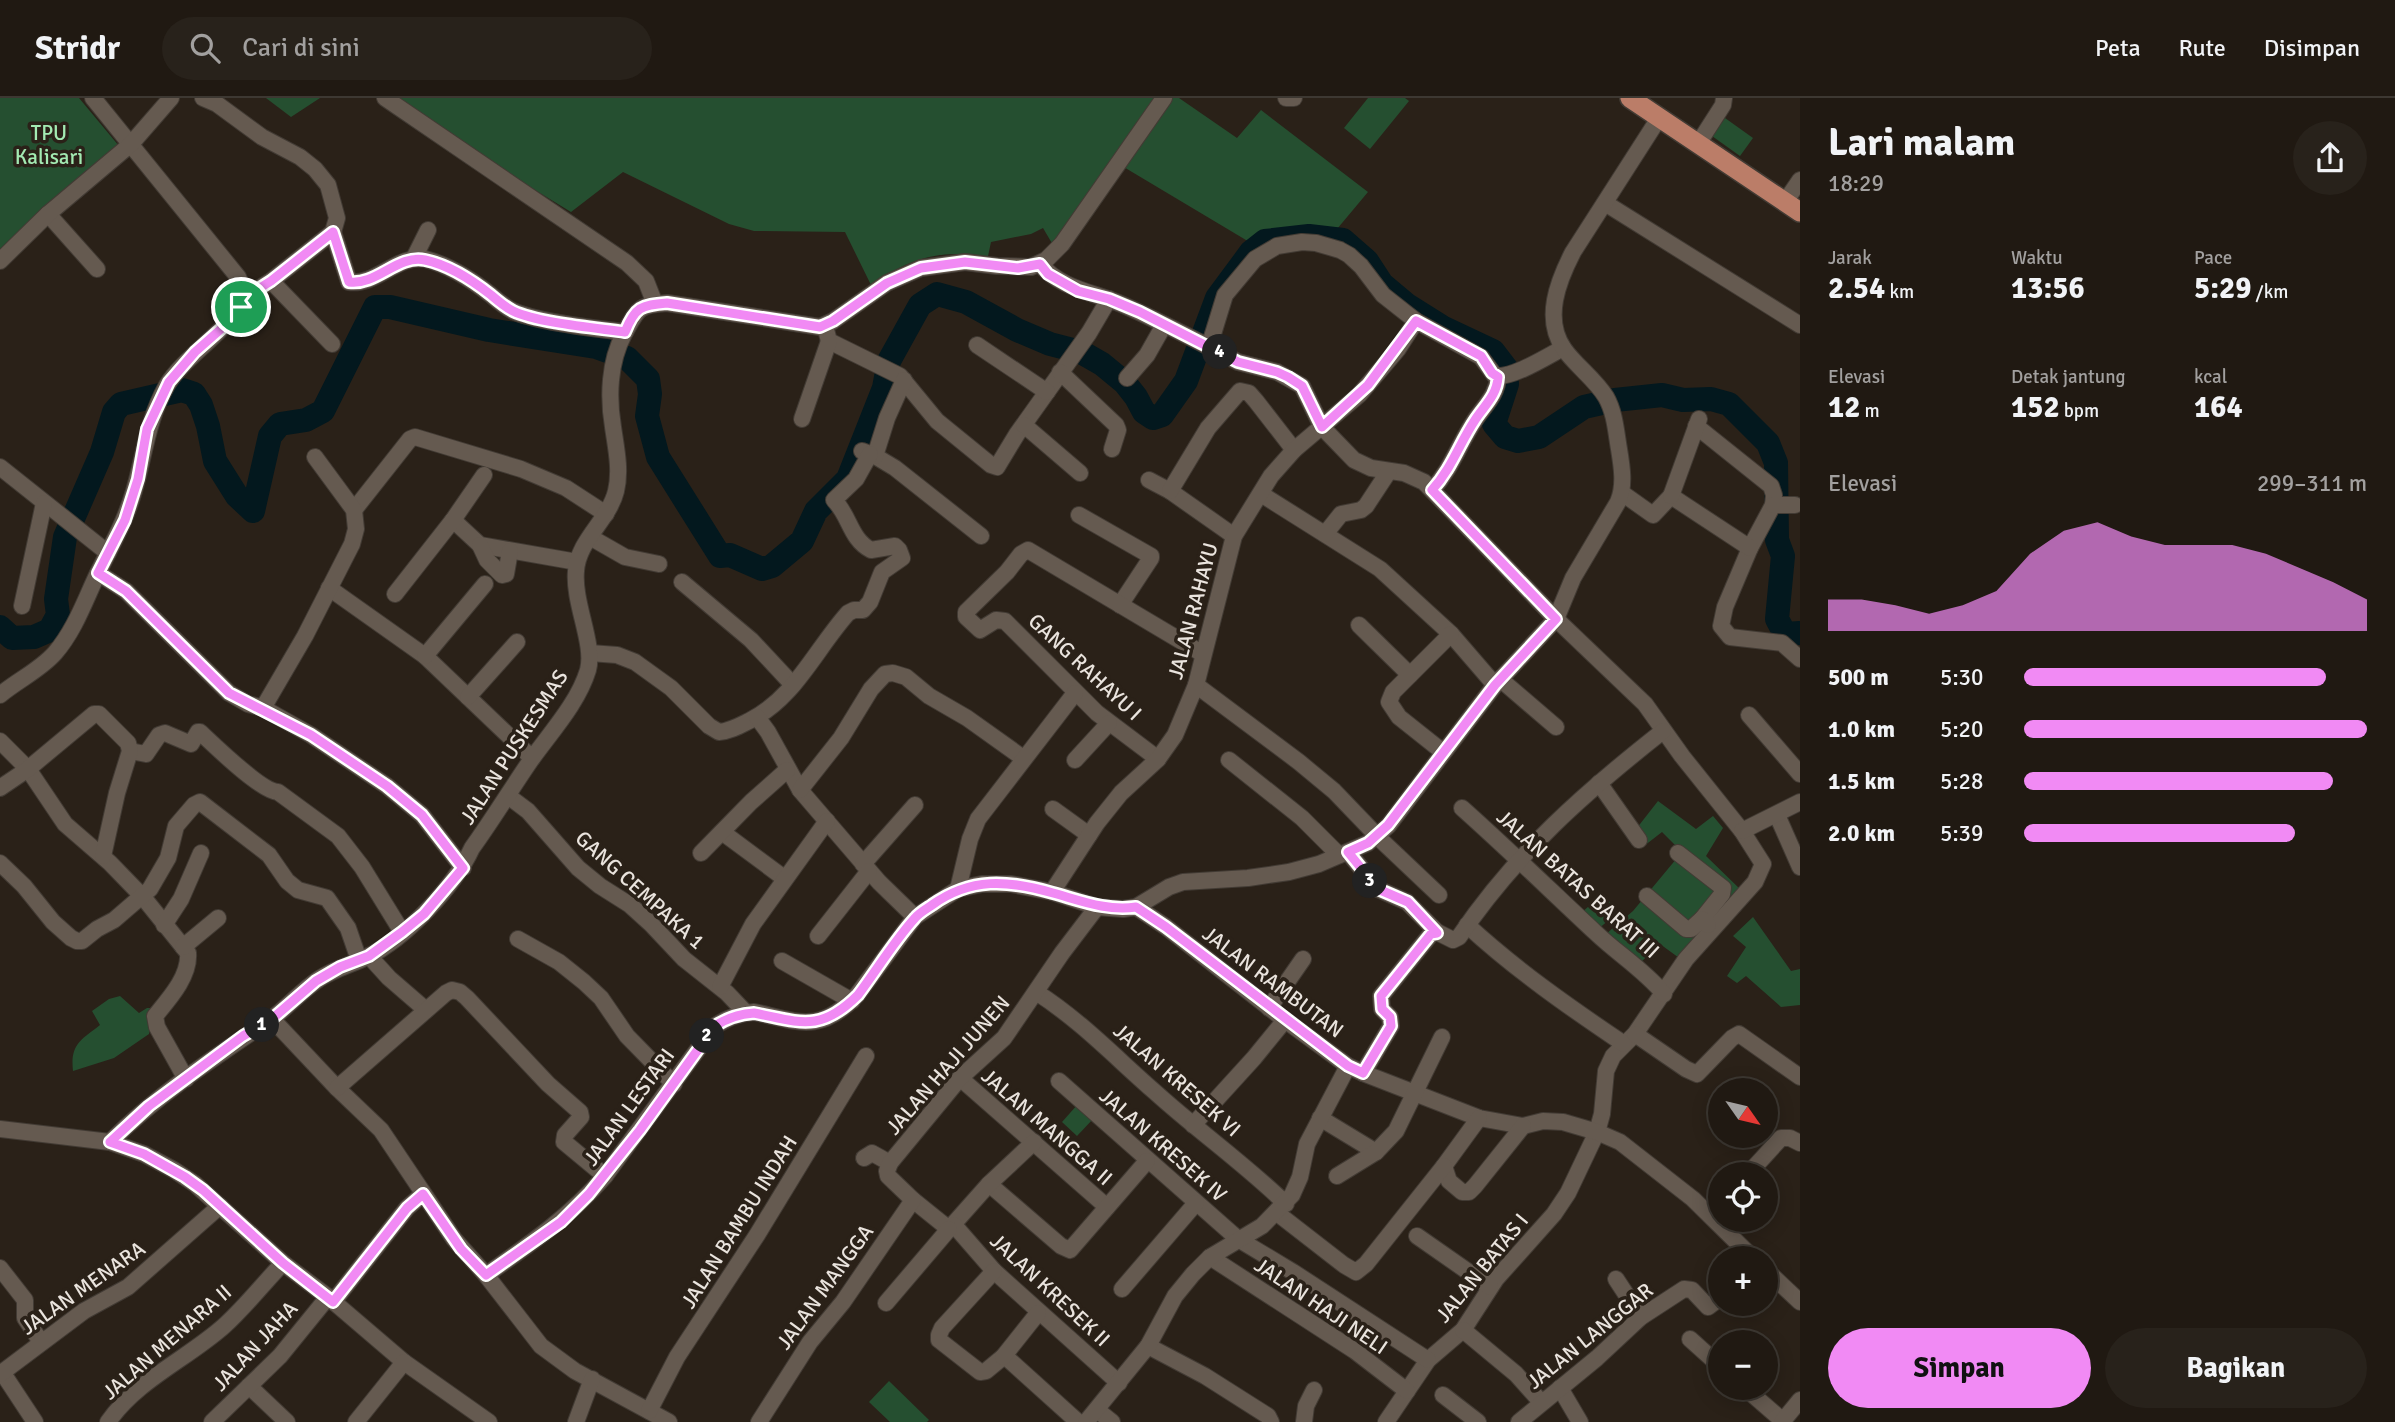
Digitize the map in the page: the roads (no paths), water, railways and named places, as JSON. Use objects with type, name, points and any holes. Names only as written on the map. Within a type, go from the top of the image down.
[{"type":"main road","points":[[1630,98],[1793,207]]},
{"type":"street","points":[[0,695],[57,652],[74,626],[125,520],[138,479],[147,429],[159,401],[169,382],[195,352],[230,321],[241,307],[244,298],[238,277],[93,98]]},
{"type":"street","points":[[0,261],[48,214],[131,144],[172,98]]},
{"type":"street","points":[[203,98],[217,104],[262,137],[300,157],[315,169],[328,185],[349,282],[371,278],[414,258],[432,261],[477,284],[512,311],[623,336]]},
{"type":"street","points":[[385,98],[627,263],[646,281],[655,304],[688,305],[814,327],[827,333],[902,378],[937,421],[994,467],[999,466],[1109,299]]},
{"type":"street","points":[[802,419],[827,333],[887,283],[921,268],[965,262],[1018,268],[1040,264],[1062,244],[1164,98]]},
{"type":"street","points":[[1286,98],[1294,98]]},
{"type":"street","points":[[1698,144],[1723,105],[1724,98]]},
{"type":"street","points":[[746,1013],[806,1023],[834,1015],[852,1001],[915,917],[958,889],[1011,884],[1052,892],[1097,907],[1123,909],[1136,907],[1169,887],[1183,882],[1248,878],[1319,864],[1364,846],[1377,836],[1394,818],[1498,682],[1556,619],[1573,578],[1612,515],[1622,493],[1620,455],[1609,405],[1563,348],[1556,334],[1553,318],[1558,288],[1573,252],[1659,118]]},
{"type":"street","points":[[1793,207],[1800,180]]},
{"type":"street","points":[[1605,203],[1800,325]]},
{"type":"street","points":[[48,214],[97,269]]},
{"type":"street","points":[[244,298],[271,281],[335,225]]},
{"type":"street","points":[[414,258],[428,230]]},
{"type":"street","points":[[1205,344],[1224,295],[1255,259],[1276,246],[1302,242],[1328,246],[1349,255],[1361,266],[1376,289],[1416,321],[1481,356],[1492,373],[1505,375],[1563,348]]},
{"type":"street","points":[[1040,264],[1048,274],[1078,291],[1109,299],[1238,362],[1277,372],[1295,382],[1307,394],[1322,427],[1354,460],[1371,468],[1413,476],[1424,482],[1556,619],[1638,697],[1742,831],[1763,864],[1755,882],[1707,924],[1691,929],[1686,929],[1647,896]]},
{"type":"street","points":[[271,281],[332,344]]},
{"type":"street","name":"JALAN PUSKESMAS","points":[[110,1142],[135,1117],[243,1036],[272,1019],[316,981],[340,967],[364,958],[424,914],[463,868],[472,848],[575,696],[588,668],[590,653],[577,601],[577,562],[606,514],[618,477],[610,403],[614,362],[623,336],[637,310],[655,304]]},
{"type":"street","name":"JALAN RAHAYU","points":[[1052,892],[1089,835],[1121,793],[1158,759],[1175,735],[1196,685],[1234,536],[1271,476],[1294,450],[1368,385],[1416,321]]},
{"type":"street","points":[[1127,378],[1147,355],[1164,325]]},
{"type":"street","points":[[977,345],[1047,392]]},
{"type":"street","points":[[1060,372],[1116,425],[1118,430],[1112,449]]},
{"type":"street","points":[[1432,490],[1449,469],[1474,421],[1505,375]]},
{"type":"street","points":[[590,653],[617,655],[635,662],[671,688],[709,726],[719,732],[731,730],[772,708],[848,613],[863,610],[870,602],[884,569],[902,558],[900,550],[895,546],[871,550],[859,541],[843,510],[834,500],[856,479],[887,418],[902,378]]},
{"type":"street","points":[[1170,491],[1208,428],[1240,391],[1248,393],[1256,401],[1294,450]]},
{"type":"street","points":[[1622,493],[1653,515],[1671,496],[1698,422],[1770,486],[1775,505],[1750,548],[1721,626],[1730,637],[1782,643],[1800,659]]},
{"type":"street","points":[[1024,425],[1080,474]]},
{"type":"street","points":[[354,510],[410,439],[415,437],[521,469],[566,488],[606,514]]},
{"type":"street","points":[[869,453],[895,468],[981,536]]},
{"type":"street","points":[[263,708],[305,636],[356,529],[354,510],[316,457]]},
{"type":"street","points":[[0,467],[108,553]]},
{"type":"street","points":[[1325,534],[1340,514],[1361,510],[1366,506],[1389,471]]},
{"type":"street","points":[[395,594],[453,520],[484,475]]},
{"type":"street","points":[[1149,480],[1170,491],[1234,536]]},
{"type":"street","points":[[1261,494],[1380,569],[1451,634],[1498,682],[1556,727]]},
{"type":"street","points":[[1671,496],[1750,548]]},
{"type":"street","points":[[22,606],[44,503]]},
{"type":"street","points":[[1775,505],[1795,505]]},
{"type":"street","points":[[1079,515],[1151,556],[1120,605],[1203,654]]},
{"type":"street","points":[[453,520],[480,545],[487,560],[502,575],[506,574],[510,551]]},
{"type":"street","points":[[590,537],[625,557],[659,564]]},
{"type":"street","points":[[480,545],[577,562]]},
{"type":"street","name":"GANG RAHAYU I","points":[[1120,605],[1028,550],[1024,551],[965,615],[975,627],[983,630],[996,620],[1005,621],[1052,666],[1075,693],[1109,723],[1158,759]]},
{"type":"street","points":[[98,573],[126,591],[229,693],[248,704],[263,708],[311,735],[387,786],[422,815],[463,868]]},
{"type":"street","points":[[682,582],[751,640],[793,685]]},
{"type":"street","points":[[425,656],[485,584]]},
{"type":"street","points":[[329,588],[425,656],[532,758]]},
{"type":"street","points":[[1359,625],[1410,675]]},
{"type":"street","points":[[1443,752],[1399,717],[1390,706],[1391,695],[1451,634]]},
{"type":"street","points":[[468,697],[517,642]]},
{"type":"street","points":[[800,790],[841,738],[876,683],[885,674],[893,673],[906,677],[929,696],[967,718],[1023,758]]},
{"type":"street","points":[[1196,685],[1335,791],[1377,836],[1439,895]]},
{"type":"street","points":[[958,889],[970,839],[978,819],[1075,693]]},
{"type":"street","points":[[0,788],[28,769],[96,713],[130,748],[146,754],[159,735],[165,733],[191,744],[200,732],[250,776],[272,792],[278,792],[338,836],[362,866],[402,932]]},
{"type":"street","points":[[1749,715],[1800,774]]},
{"type":"street","points":[[757,717],[800,790],[866,867],[915,917]]},
{"type":"street","points":[[1075,760],[1109,723]]},
{"type":"street","points":[[1229,760],[1343,853],[1378,889],[1408,902],[1437,933],[1455,940],[1519,859],[1561,816],[1663,731]]},
{"type":"street","points":[[0,741],[28,769],[65,824],[103,856],[143,897],[188,953],[187,965],[173,993],[155,1016],[155,1021],[186,1079]]},
{"type":"street","points":[[103,856],[130,748]]},
{"type":"street","points":[[701,853],[787,770]]},
{"type":"street","points":[[1599,783],[1639,840]]},
{"type":"street","name":"GANG CEMPAKA 1","points":[[508,796],[528,811],[578,868],[651,923],[684,959],[720,987],[746,1013]]},
{"type":"street","points":[[0,863],[24,886],[53,922],[77,942],[82,941],[143,897],[169,858],[176,826],[197,802],[203,803],[269,855],[287,881],[298,890],[327,898],[348,928],[364,958],[426,1010]]},
{"type":"street","points":[[1742,831],[1800,802]]},
{"type":"street","points":[[818,936],[866,867],[915,806]]},
{"type":"street","name":"JALAN BATAS BARAT III","points":[[1462,808],[1596,934],[1651,979],[1664,994]]},
{"type":"street","points":[[1053,809],[1089,835]]},
{"type":"street","points":[[1777,815],[1800,867]]},
{"type":"street","points":[[720,987],[752,924],[827,821]]},
{"type":"street","points":[[722,832],[784,878]]},
{"type":"street","points":[[164,925],[181,900],[201,853]]},
{"type":"street","points":[[1678,853],[1723,888],[1707,924]]},
{"type":"street","name":"JALAN HAJI JUNEN","points":[[914,1200],[894,1183],[887,1171],[890,1163],[960,1078],[1004,1038],[1097,907]]},
{"type":"street","name":"JALAN RAMBUTAN","points":[[1136,907],[1348,1066],[1415,1095],[1479,1118],[1523,1126],[1543,1121],[1563,1122],[1597,1132],[1620,1142],[1708,1204]]},
{"type":"street","points":[[183,947],[218,918]]},
{"type":"street","name":"JALAN BATAS I","points":[[1386,1422],[1428,1360],[1463,1329],[1490,1287],[1554,1214],[1597,1132],[1602,1115],[1606,1071],[1613,1056],[1630,1039],[1664,994],[1707,924]]},
{"type":"street","points":[[1467,925],[1534,982],[1630,1039],[1697,1074],[1735,1035],[1742,1036],[1800,1077]]},
{"type":"street","points":[[1363,1073],[1391,1026],[1390,1017],[1382,1009],[1381,996],[1431,934],[1437,933]]},
{"type":"street","points":[[518,939],[559,962],[584,982],[601,998],[627,1036],[674,1084]]},
{"type":"street","points":[[1269,1007],[1303,959]]},
{"type":"street","points":[[782,961],[852,1001]]},
{"type":"street","points":[[337,1088],[426,1010],[452,990],[460,992],[548,1084],[580,1112],[581,1117],[565,1135],[564,1142],[605,1176]]},
{"type":"street","name":"JALAN KRESEK VI","points":[[1036,992],[1072,1016],[1193,1125],[1238,1160],[1282,1208],[1344,1265],[1356,1272],[1366,1265],[1444,1166]]},
{"type":"street","name":"JALAN LESTARI","points":[[486,1275],[561,1222],[605,1176],[715,1026],[725,1019],[746,1013]]},
{"type":"street","points":[[272,1019],[381,1130],[461,1249],[486,1275],[541,1346],[562,1363],[669,1422]]},
{"type":"street","points":[[1193,1125],[1285,1020]]},
{"type":"street","points":[[1337,1176],[1376,1152],[1396,1131],[1442,1037]]},
{"type":"street","name":"JALAN BAMBU INDAH","points":[[649,1411],[677,1357],[757,1235],[866,1056]]},
{"type":"street","points":[[1112,1422],[1091,1416],[1148,1346],[1175,1297],[1210,1257],[1262,1226],[1282,1208],[1297,1186],[1307,1144],[1348,1066]]},
{"type":"street","name":"JALAN MANGGA II","points":[[960,1078],[1107,1207]]},
{"type":"street","name":"JALAN KRESEK IV","points":[[1059,1081],[1238,1240],[1293,1272],[1428,1360]]},
{"type":"street","points":[[1320,1118],[1376,1152]]},
{"type":"street","points":[[1479,1118],[1444,1166],[1448,1181],[1462,1192],[1469,1192],[1523,1126]]},
{"type":"street","points":[[0,1129],[110,1142],[144,1154],[174,1170],[203,1190],[283,1263],[404,1362],[488,1422]]},
{"type":"street","points":[[1759,1162],[1782,1138],[1790,1138],[1800,1143]]},
{"type":"street","points":[[886,1303],[989,1184],[1034,1142]]},
{"type":"street","points":[[864,1158],[872,1153],[890,1163]]},
{"type":"street","points":[[989,1184],[1066,1250],[1073,1248],[1147,1161]]},
{"type":"street","name":"JALAN JAHA","points":[[212,1422],[280,1356],[407,1208],[423,1194]]},
{"type":"street","name":"JALAN KRESEK II","points":[[914,1200],[951,1227],[1038,1313],[1119,1383]]},
{"type":"street","name":"JALAN MANGGA","points":[[759,1422],[810,1342],[843,1302],[914,1200]]},
{"type":"street","points":[[1122,1289],[1196,1203]]},
{"type":"street","name":"JALAN MENARA","points":[[1,1373],[84,1311],[128,1287],[220,1206]]},
{"type":"street","name":"JALAN RAMBUTAN","points":[[1733,1232],[1744,1246]]},
{"type":"street","points":[[1418,1236],[1490,1287]]},
{"type":"street","name":"JALAN HAJI NELI","points":[[1210,1257],[1355,1352],[1407,1391]]},
{"type":"street","name":"JALAN MENARA II","points":[[108,1422],[118,1408],[139,1389],[223,1326],[283,1263]]},
{"type":"street","points":[[0,1268],[25,1300],[24,1315],[41,1342]]},
{"type":"street","points":[[994,1271],[942,1328],[939,1335],[943,1344],[980,1372],[986,1371],[1003,1357],[1038,1313]]},
{"type":"street","points":[[1616,1279],[1641,1317]]},
{"type":"street","points":[[1778,1281],[1800,1301]]},
{"type":"street","name":"JALAN LANGGAR","points":[[1519,1422],[1641,1317],[1686,1289],[1694,1292],[1708,1307]]},
{"type":"street","points":[[1463,1329],[1516,1374],[1541,1402]]},
{"type":"street","points":[[1690,1339],[1708,1355]]},
{"type":"street","points":[[1148,1346],[1205,1376],[1269,1416],[1271,1422]]},
{"type":"street","points":[[1003,1357],[1011,1361],[1078,1422]]},
{"type":"street","points":[[356,1422],[404,1362]]},
{"type":"street","points":[[1,1373],[31,1421]]},
{"type":"street","points":[[576,1422],[592,1379]]},
{"type":"street","points":[[248,1386],[287,1422]]},
{"type":"street","points":[[1560,1388],[1580,1422]]},
{"type":"street","points":[[1304,1422],[1306,1406],[1314,1390]]},
{"type":"street","points":[[1443,1395],[1478,1422]]},
{"type":"street","points":[[1758,1400],[1782,1421],[1800,1400]]},
{"type":"waterway","points":[[0,627],[12,638],[34,637],[50,630],[58,615],[56,599],[65,537],[102,452],[114,412],[121,404],[182,390],[194,394],[208,426],[215,461],[237,496],[253,511],[270,436],[280,424],[306,420],[323,411],[375,307],[390,307],[489,330],[596,347],[627,358],[648,379],[650,394],[647,416],[658,457],[720,556],[730,555],[762,569],[772,566],[802,541],[816,511],[848,479],[884,388],[889,361],[920,305],[937,294],[966,302],[1017,330],[1050,344],[1081,352],[1102,364],[1125,383],[1144,412],[1153,418],[1162,415],[1186,381],[1217,298],[1251,252],[1265,241],[1309,236],[1343,240],[1367,261],[1382,284],[1407,305],[1442,327],[1493,351],[1506,368],[1507,384],[1494,424],[1505,437],[1518,441],[1539,437],[1584,407],[1615,400],[1662,395],[1683,400],[1711,399],[1729,404],[1768,443],[1776,463],[1777,540],[1783,556],[1777,619],[1785,634],[1800,633]]},
{"type":"park label","name":"TPU Kalisari","points":[[49,145]]}]
